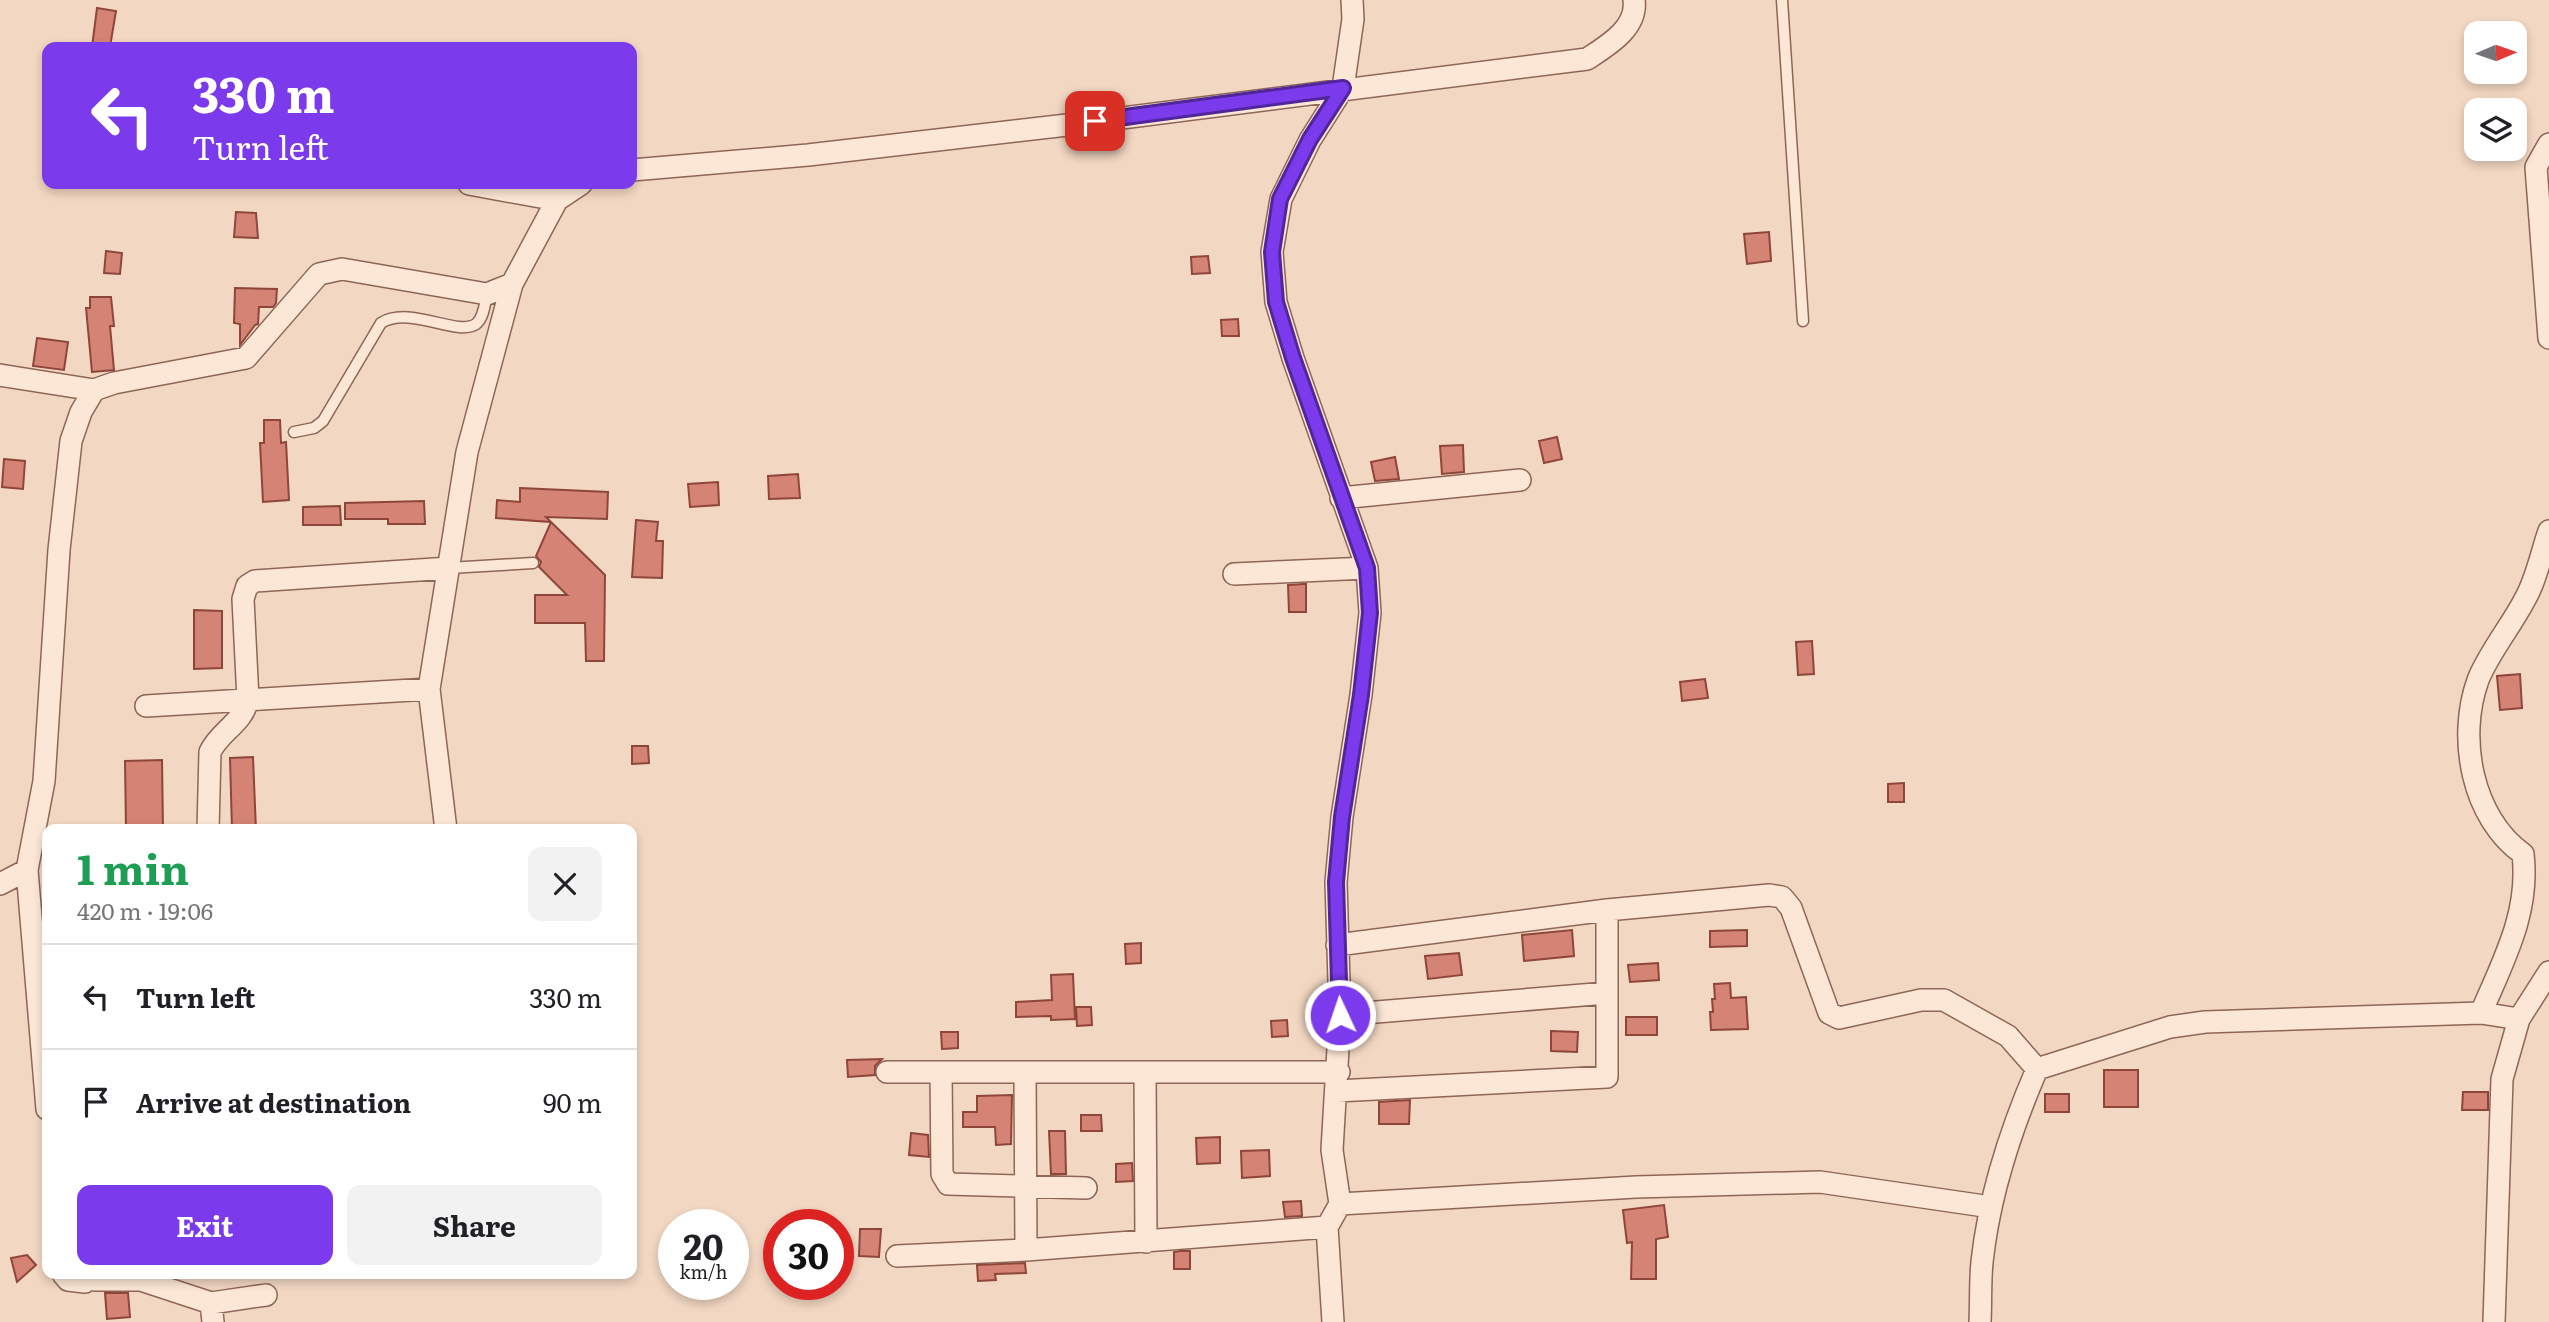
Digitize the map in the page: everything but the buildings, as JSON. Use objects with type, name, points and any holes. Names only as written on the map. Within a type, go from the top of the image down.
[{"type":"street","points":[[1333,1322],[1326,1227],[1340,1204],[1332,1150],[1340,1015],[1336,882],[1342,817],[1361,695],[1370,613],[1367,568],[1276,302],[1272,252],[1280,199],[1310,139],[1343,88],[1353,19],[1352,0]]},
{"type":"street","points":[[637,170],[808,155],[958,138],[1587,59],[1619,38],[1635,9],[1634,0]]},
{"type":"street","points":[[2549,144],[2536,167],[2549,338]]},
{"type":"street","points":[[497,189],[557,200]]},
{"type":"street","points":[[445,824],[429,689],[467,452],[512,284],[557,200],[574,189]]},
{"type":"street","points":[[0,375],[93,390],[114,383],[246,358],[318,274],[342,269],[488,293],[512,284]]},
{"type":"street","points":[[42,1049],[27,870],[44,781],[59,550],[71,441],[81,412],[93,390]]},
{"type":"street","points":[[1341,498],[1520,480]]},
{"type":"street","points":[[2482,1013],[2508,953],[2522,910],[2525,867],[2523,854],[2505,841],[2482,805],[2469,758],[2471,718],[2478,680],[2526,598],[2549,531]]},
{"type":"street","points":[[208,824],[210,752],[214,743],[245,713],[248,700],[243,598],[247,586],[255,581],[449,568]]},
{"type":"street","points":[[1234,574],[1367,568]]},
{"type":"street","points":[[146,706],[429,689]]},
{"type":"street","points":[[0,884],[27,870]]},
{"type":"street","points":[[1337,945],[1607,910],[1769,895],[1782,897],[1791,908],[1829,1013],[1839,1018],[1921,999],[1944,1000],[2008,1036],[2037,1069]]},
{"type":"street","points":[[887,1072],[1145,1072],[1338,1082],[1607,1077],[1607,910]]},
{"type":"street","points":[[2494,1322],[2500,1093],[2519,1019],[2549,972]]},
{"type":"street","points":[[1340,1015],[1607,993]]},
{"type":"street","points":[[2037,1069],[2170,1027],[2205,1022],[2482,1013],[2519,1019]]},
{"type":"street","points":[[1980,1322],[1982,1263],[1991,1207],[2021,1109],[2037,1069]]},
{"type":"street","points":[[941,1072],[943,1180],[948,1184],[1086,1188]]},
{"type":"street","points":[[1025,1072],[1026,1251]]},
{"type":"street","points":[[1145,1072],[1146,1242]]},
{"type":"street","points":[[1340,1204],[1636,1187],[1820,1182],[1991,1207]]},
{"type":"street","points":[[897,1256],[1026,1251],[1326,1227]]},
{"type":"street","points":[[67,1279],[141,1280],[212,1312],[266,1295]]},
{"type":"lane","points":[[1782,0],[1795,158],[1803,321]]},
{"type":"lane","points":[[294,432],[314,428],[323,421],[381,323],[391,317],[406,316],[466,327],[476,324],[481,317],[488,293]]},
{"type":"lane","points":[[449,568],[533,563]]},
{"type":"route","points":[[1095,121],[1343,88],[1310,139],[1280,199],[1272,252],[1276,302],[1367,568],[1370,613],[1361,695],[1342,817],[1336,882],[1340,1015]]}]
